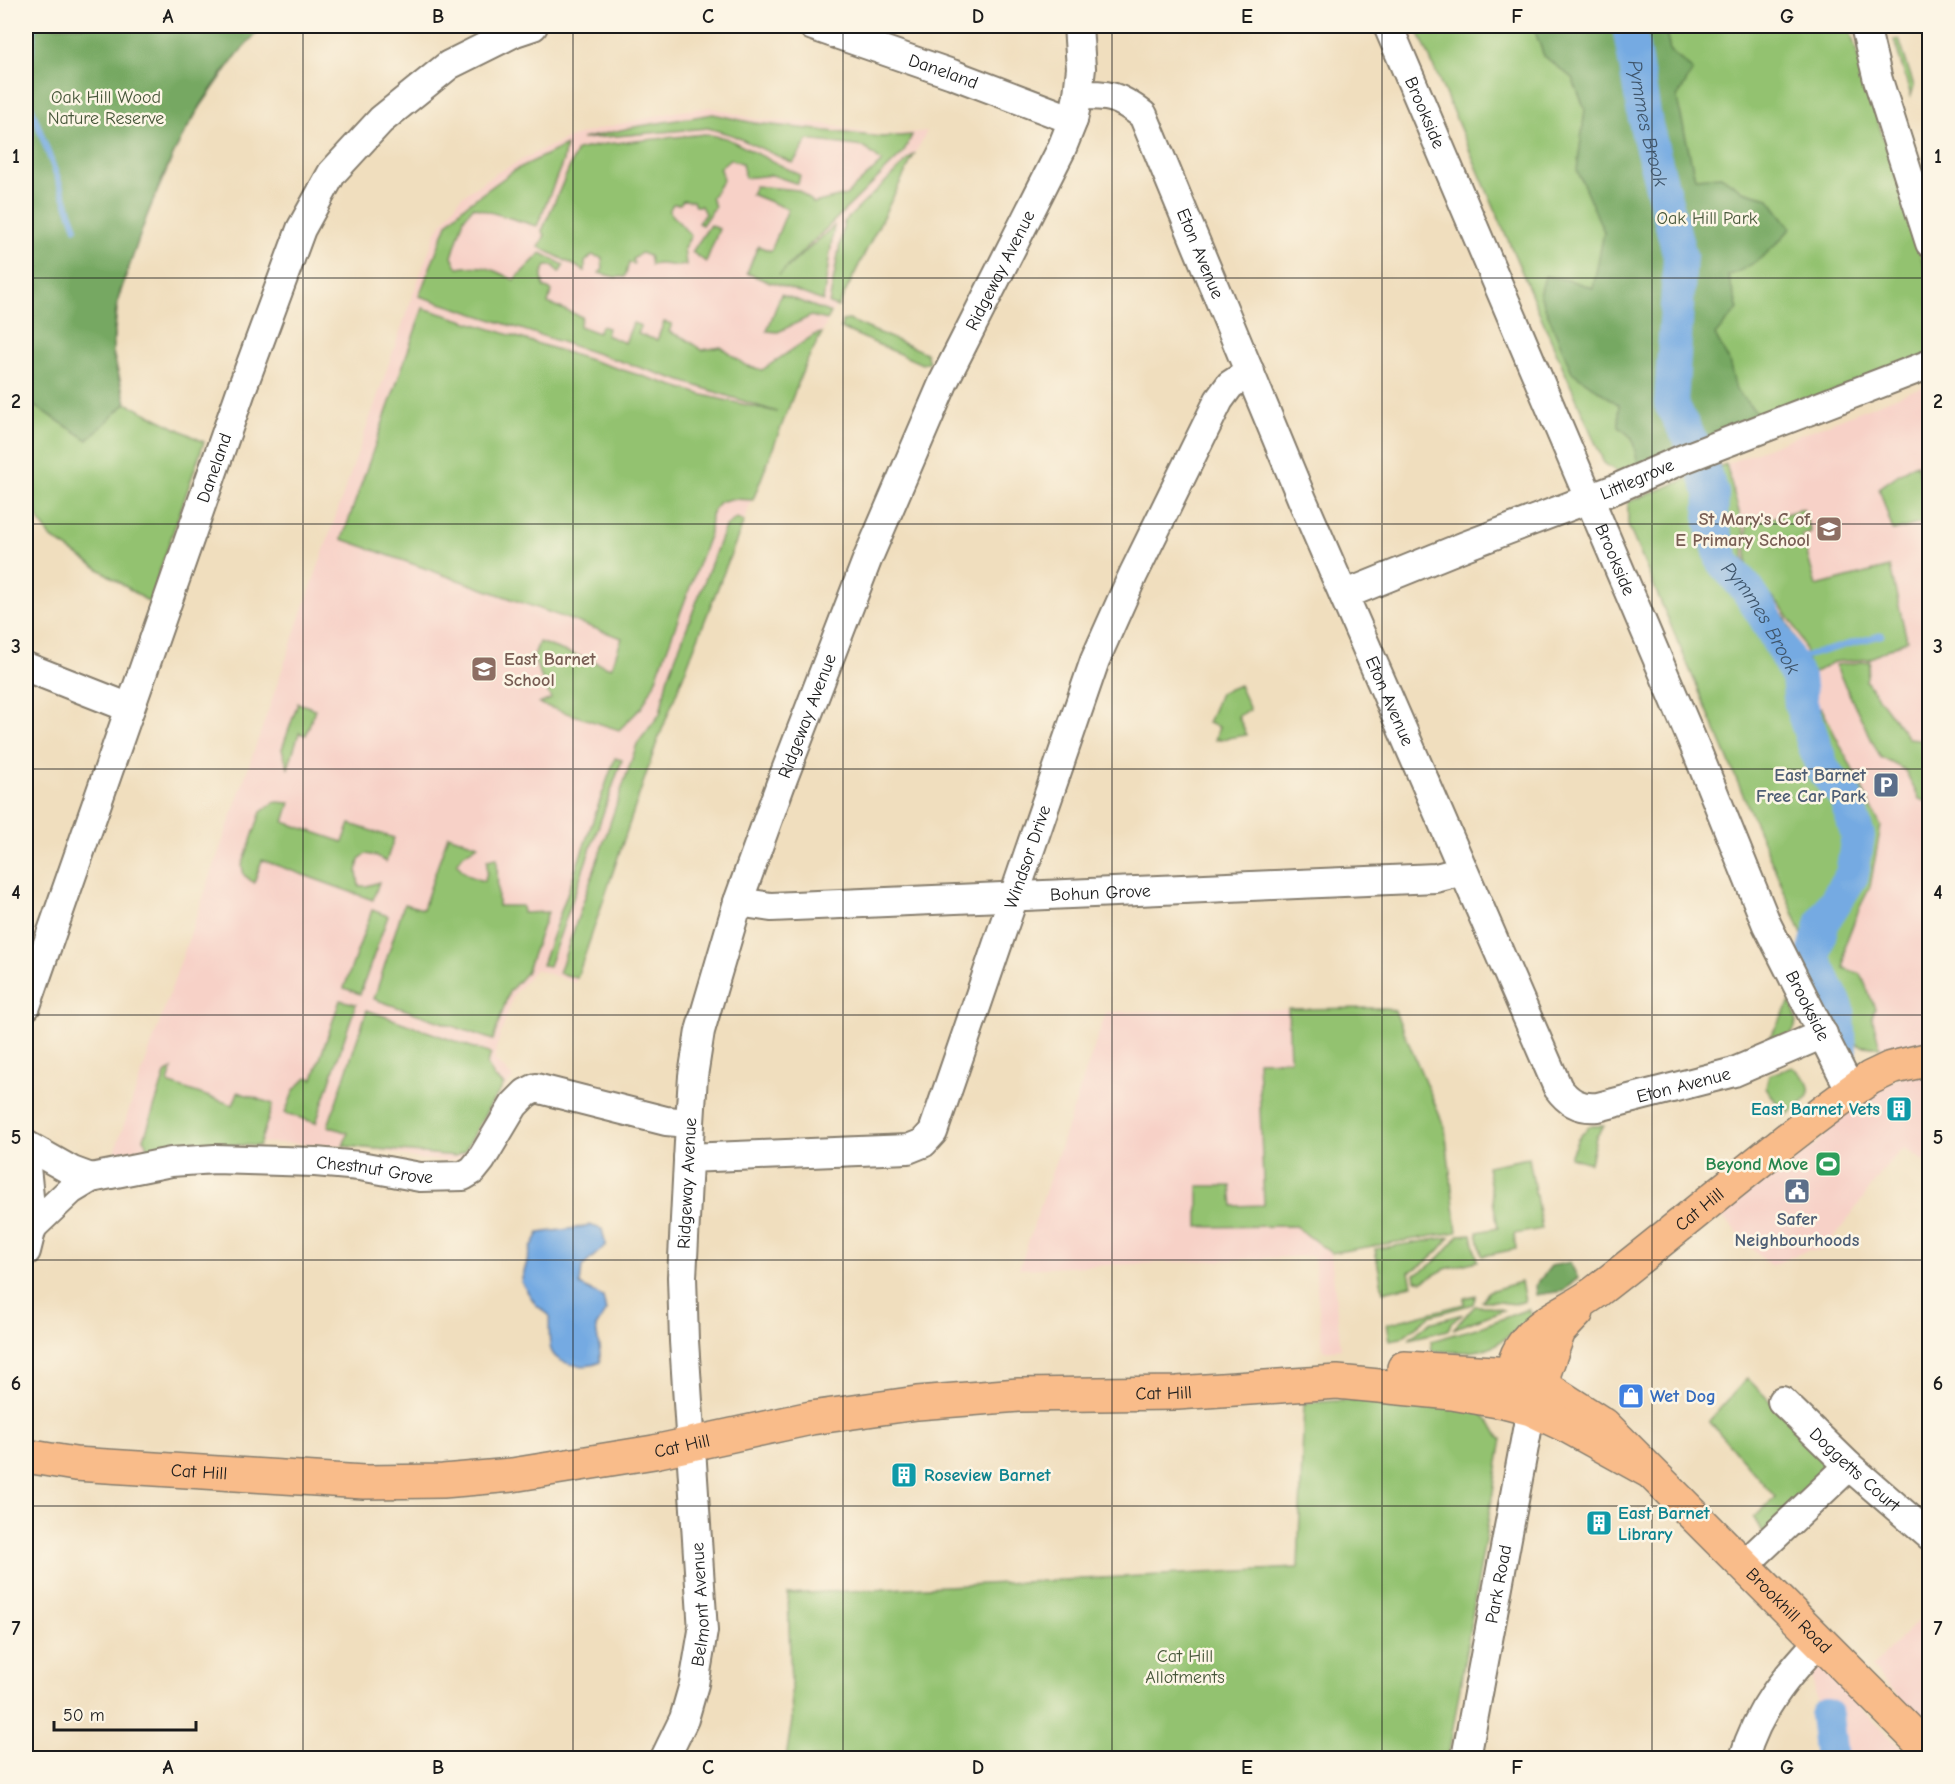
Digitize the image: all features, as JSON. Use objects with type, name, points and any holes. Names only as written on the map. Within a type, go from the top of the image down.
[{"type":"main road","name":"Cat Hill","points":[[26,1456],[75,1464],[364,1482],[431,1481],[512,1475],[690,1444],[812,1418],[936,1401],[1048,1394],[1177,1393],[1337,1382],[1452,1393],[1504,1401],[1528,1389],[1559,1331],[1594,1294],[1753,1166],[1836,1061],[1870,1078],[1891,1068],[1929,1059]]},
{"type":"main road","name":"Brookhill Road","points":[[1528,1389],[1569,1426],[1647,1470],[1820,1640],[1929,1752]]},
{"type":"street","name":"Daneland","points":[[26,1006],[301,229],[332,173],[381,120],[449,65],[515,32],[533,26]]},
{"type":"street","name":"Daneland","points":[[813,26],[952,74],[1076,107]]},
{"type":"street","name":"Ridgeway Avenue","points":[[690,1444],[682,1277],[693,1076],[700,1031],[738,902],[867,560],[953,362],[1061,150],[1076,107],[1081,68],[1077,26]]},
{"type":"street","name":"Brookside","points":[[1388,26],[1698,754],[1767,925],[1836,1061]]},
{"type":"street","points":[[1865,26],[1878,80],[1929,243]]},
{"type":"street","name":"Eton Avenue","points":[[1076,107],[1110,95],[1129,104],[1143,115],[1344,596],[1558,1088],[1565,1097],[1587,1108],[1598,1107],[1734,1072],[1836,1061]]},
{"type":"street","name":"Littlegrove","points":[[1344,596],[1465,546],[1588,500],[1683,459],[1929,364]]},
{"type":"street","name":"Windsor Drive","points":[[688,1158],[908,1149],[923,1143],[933,1132],[1095,660],[1128,586],[1219,400],[1230,385],[1250,372]]},
{"type":"street","points":[[26,667],[130,708]]},
{"type":"street","name":"Bohun Grove","points":[[738,902],[771,907],[1436,878],[1463,871]]},
{"type":"street","name":"Chestnut Grove","points":[[29,1239],[71,1190],[91,1178],[171,1162],[215,1159],[360,1166],[420,1177],[463,1176],[473,1170],[481,1160],[514,1105],[526,1093],[536,1088],[666,1121],[690,1123]]},
{"type":"street","points":[[26,1145],[91,1178]]},
{"type":"street","points":[[26,1167],[29,1239]]},
{"type":"street","name":"Park Road","points":[[1466,1758],[1528,1389]]},
{"type":"street","name":"Doggetts Court","points":[[1782,1401],[1849,1466],[1929,1536]]},
{"type":"street","name":"Belmont Avenue","points":[[665,1758],[684,1719],[694,1684],[703,1631],[690,1444]]},
{"type":"street","points":[[1744,1565],[1849,1466]]},
{"type":"street","points":[[1744,1758],[1758,1722],[1774,1694],[1820,1640]]},
{"type":"shaded area","name":"East Barnet School","points":[[710,107],[754,119],[824,124],[882,136],[927,131],[805,365],[656,745],[575,983],[535,969],[513,996],[496,1049],[495,1060],[513,1078],[501,1091],[466,1155],[459,1158],[448,1161],[420,1159],[358,1146],[226,1141],[192,1141],[114,1153],[436,232],[461,197],[495,174],[539,151],[574,136],[611,126],[674,112]]},
{"type":"shaded area","points":[[1929,384],[1929,1056],[1901,1049],[1880,1047],[1872,1017],[1844,969],[1845,945],[1870,886],[1881,826],[1821,708],[1813,712],[1801,685],[1785,617],[1748,576],[1744,557],[1745,534],[1726,464]]},
{"type":"shaded area","points":[[1386,1008],[1395,1011],[1445,1128],[1457,1232],[1331,1253],[1341,1349],[1323,1351],[1314,1256],[1019,1269],[1106,1012]]},
{"type":"shaded area","points":[[1929,1062],[1929,1157],[1924,1161],[1905,1148],[1891,1160],[1822,1251],[1808,1250],[1770,1266],[1719,1214],[1766,1176],[1777,1177],[1830,1131],[1831,1120],[1863,1096]]},
{"type":"shaded area","points":[[1929,1610],[1929,1728],[1871,1668]]},
{"type":"shaded area","points":[[1819,1667],[1911,1758],[1828,1758],[1812,1676]]},
{"type":"green space","name":"Oak Hill Wood Nature Reserve","points":[[26,26],[264,26],[244,45],[201,106],[178,144],[146,218],[118,300],[113,352],[126,403],[204,442],[149,602],[50,537],[39,520],[26,479]]},
{"type":"green space","name":"Oak Hill Wood Nature Reserve","points":[[26,26],[264,26],[222,73],[204,99],[159,185],[124,279],[116,312],[113,356],[126,403],[88,440],[38,408],[26,405]]},
{"type":"green space","name":"Oak Hill Park","points":[[1416,26],[1849,26],[1929,281],[1929,354],[1713,438],[1617,472],[1604,463]]},
{"type":"green space","points":[[1533,26],[1665,26],[1670,51],[1693,70],[1677,98],[1695,178],[1721,176],[1743,191],[1768,198],[1791,228],[1763,256],[1748,267],[1728,276],[1738,309],[1715,335],[1729,361],[1736,390],[1761,418],[1638,464],[1632,438],[1619,427],[1619,405],[1572,372],[1540,295],[1545,276],[1569,280],[1593,288],[1604,232],[1577,170],[1585,109],[1572,78],[1544,56]]},
{"type":"green space","points":[[1899,39],[1914,86],[1911,96],[1894,40]]},
{"type":"green space","points":[[713,114],[754,123],[882,137],[912,135],[903,153],[779,275],[834,226],[823,301],[747,273],[758,246],[771,251],[788,209],[751,194],[755,186],[798,190],[814,203],[846,195],[882,162],[864,147],[808,140],[793,163],[732,135],[708,128],[582,139],[634,127]]},
{"type":"green space","points":[[705,134],[726,138],[800,175],[798,184],[772,175],[745,178],[742,163],[730,159],[720,167],[723,180],[711,198],[715,206],[702,225],[698,223],[705,214],[701,206],[695,206],[693,201],[683,200],[680,204],[673,204],[669,211],[691,236],[684,248],[686,265],[651,265],[649,256],[641,253],[633,259],[634,264],[629,263],[625,277],[615,277],[599,273],[603,269],[602,258],[592,255],[585,262],[585,271],[539,247],[545,235],[542,231],[577,150],[606,144]]},
{"type":"green space","points":[[566,145],[563,161],[537,226],[473,207],[464,218],[452,257],[458,268],[474,266],[487,268],[514,280],[541,253],[564,265],[559,273],[554,266],[546,266],[543,272],[544,287],[552,291],[548,303],[582,317],[579,326],[598,333],[601,326],[608,328],[606,335],[625,343],[633,323],[641,326],[638,334],[657,340],[664,322],[672,324],[669,332],[684,338],[702,350],[721,347],[745,365],[762,370],[814,335],[822,333],[805,365],[753,500],[731,499],[719,502],[711,515],[710,533],[654,684],[642,707],[619,730],[539,704],[551,699],[533,658],[539,642],[611,668],[622,638],[342,539],[423,308],[703,395],[777,412],[419,296],[447,224],[461,209],[515,170]]},
{"type":"green space","points":[[915,153],[838,307],[829,304],[844,222]]},
{"type":"green space","points":[[710,225],[719,229],[706,262],[692,252]]},
{"type":"green space","points":[[781,294],[831,313],[827,320],[811,316],[778,332],[767,331]]},
{"type":"green space","points":[[849,320],[926,353],[929,362],[922,364],[841,328],[842,321]]},
{"type":"green space","points":[[1726,464],[1745,534],[1744,557],[1748,575],[1785,617],[1807,663],[1807,682],[1801,685],[1813,712],[1821,707],[1881,826],[1870,887],[1845,945],[1844,968],[1861,974],[1875,1008],[1872,1017],[1880,1047],[1867,1047],[1852,1042],[1840,1028],[1628,525],[1628,502]]},
{"type":"green space","points":[[1917,464],[1921,481],[1929,478],[1929,521],[1893,531],[1879,488]]},
{"type":"green space","points":[[1803,509],[1811,532],[1802,535],[1816,586],[1890,567],[1907,640],[1869,659],[1833,662],[1809,676],[1809,665],[1803,644],[1793,624],[1773,598],[1750,575],[1745,520],[1751,519],[1753,523]]},
{"type":"green space","points":[[736,518],[744,521],[656,745],[577,978],[559,973],[637,744],[660,714],[667,680],[725,527]]},
{"type":"green space","points":[[1870,661],[1866,681],[1908,738],[1929,740],[1930,795],[1927,802],[1919,799],[1905,770],[1880,757],[1835,665]]},
{"type":"green space","points":[[1239,685],[1250,710],[1238,716],[1247,735],[1215,740],[1219,727],[1208,723],[1220,693]]},
{"type":"green space","points":[[298,703],[315,709],[306,735],[299,733],[288,768],[282,749]]},
{"type":"green space","points":[[615,758],[622,760],[549,966],[542,965]]},
{"type":"green space","points":[[275,802],[290,803],[284,822],[343,842],[350,824],[394,838],[386,862],[376,856],[366,854],[359,859],[357,872],[359,886],[379,882],[373,900],[262,860],[254,883],[244,875],[242,866],[261,812]]},
{"type":"green space","points":[[448,835],[478,845],[463,855],[457,863],[465,873],[472,877],[484,881],[487,873],[487,860],[497,858],[498,906],[522,906],[523,913],[548,912],[526,973],[509,992],[493,1040],[374,999],[404,904],[423,909]]},
{"type":"green space","points":[[372,910],[388,916],[360,994],[344,988]]},
{"type":"green space","points":[[340,1000],[356,1004],[316,1123],[285,1113],[294,1090],[307,1077],[313,1079]]},
{"type":"green space","points":[[1790,1002],[1796,1020],[1795,1027],[1787,1037],[1764,1048]]},
{"type":"green space","points":[[1386,1008],[1395,1011],[1445,1128],[1457,1232],[1331,1253],[1295,1226],[1198,1227],[1198,1186],[1231,1186],[1233,1206],[1264,1205],[1258,1061],[1290,1060],[1288,1009]]},
{"type":"green space","points":[[367,1010],[491,1054],[487,1064],[494,1077],[504,1085],[465,1151],[456,1156],[343,1146],[348,1133],[328,1126]]},
{"type":"green space","points":[[1792,1067],[1807,1081],[1809,1093],[1801,1105],[1785,1116],[1766,1087],[1769,1075]]},
{"type":"green space","points":[[172,1069],[168,1083],[233,1105],[238,1092],[273,1104],[259,1146],[198,1143],[158,1153],[148,1150],[144,1139],[165,1074]]},
{"type":"green space","points":[[1589,1126],[1604,1126],[1596,1137],[1590,1163],[1570,1157],[1578,1139]]},
{"type":"green space","points":[[1529,1158],[1542,1229],[1514,1234],[1516,1249],[1482,1256],[1477,1232],[1498,1228],[1487,1166]]},
{"type":"green space","points":[[1472,1234],[1477,1261],[1445,1269],[1423,1281],[1416,1280],[1415,1274],[1434,1262],[1459,1235]]},
{"type":"green space","points":[[1450,1237],[1432,1257],[1409,1272],[1412,1285],[1383,1292],[1375,1249]]},
{"type":"green space","points":[[1570,1262],[1578,1278],[1563,1291],[1536,1295],[1535,1286],[1551,1266]]},
{"type":"green space","points":[[1521,1282],[1525,1301],[1509,1304],[1482,1301],[1489,1291]]},
{"type":"green space","points":[[1476,1295],[1473,1304],[1430,1316],[1401,1338],[1390,1340],[1387,1324],[1464,1304],[1464,1298]]},
{"type":"green space","points":[[1475,1306],[1490,1306],[1503,1310],[1453,1329]]},
{"type":"green space","points":[[1528,1309],[1530,1319],[1504,1340],[1487,1348],[1464,1352],[1432,1351],[1431,1341],[1480,1327]]},
{"type":"green space","points":[[1463,1314],[1451,1323],[1448,1330],[1409,1339],[1429,1323]]},
{"type":"green space","points":[[1747,1378],[1840,1472],[1768,1542],[1754,1518],[1775,1497],[1709,1421]]},
{"type":"green space","name":"Cat Hill Allotments","points":[[1368,1399],[1480,1411],[1502,1439],[1448,1758],[786,1758],[792,1720],[788,1594],[1298,1568],[1304,1403]]},
{"type":"water","points":[[589,1225],[602,1229],[606,1245],[582,1267],[580,1285],[603,1297],[606,1311],[596,1327],[600,1362],[573,1365],[559,1360],[554,1355],[550,1346],[549,1315],[536,1305],[521,1282],[531,1248],[539,1233]]},
{"type":"waterway","points":[[34,26],[26,93],[76,228]]},
{"type":"waterway","name":"Pymmes Brook","points":[[1629,26],[1646,125],[1680,256],[1671,404],[1693,445],[1712,493],[1711,520],[1723,562],[1747,589],[1798,678],[1801,705],[1823,770],[1845,796],[1858,836],[1852,875],[1823,921],[1813,958],[1838,1010],[1840,1054]]},
{"type":"waterway","points":[[1788,661],[1882,635]]},
{"type":"waterway","name":"Pymmes Brook","points":[[1826,1716],[1831,1758]]},
{"type":"place","name":"St Mary's C of E Primary School","points":[[1829,529]]},
{"type":"place","name":"East Barnet School","points":[[484,669]]},
{"type":"place","name":"East Barnet Free Car Park","points":[[1886,785]]},
{"type":"place","name":"East Barnet Vets","points":[[1899,1109]]},
{"type":"place","name":"Beyond Move","points":[[1828,1164]]},
{"type":"place","name":"Safer Neighbourhoods","points":[[1797,1191]]},
{"type":"place","name":"Wet Dog","points":[[1631,1396]]},
{"type":"place","name":"Roseview Barnet","points":[[904,1475]]},
{"type":"place","name":"East Barnet Library","points":[[1599,1523]]}]
